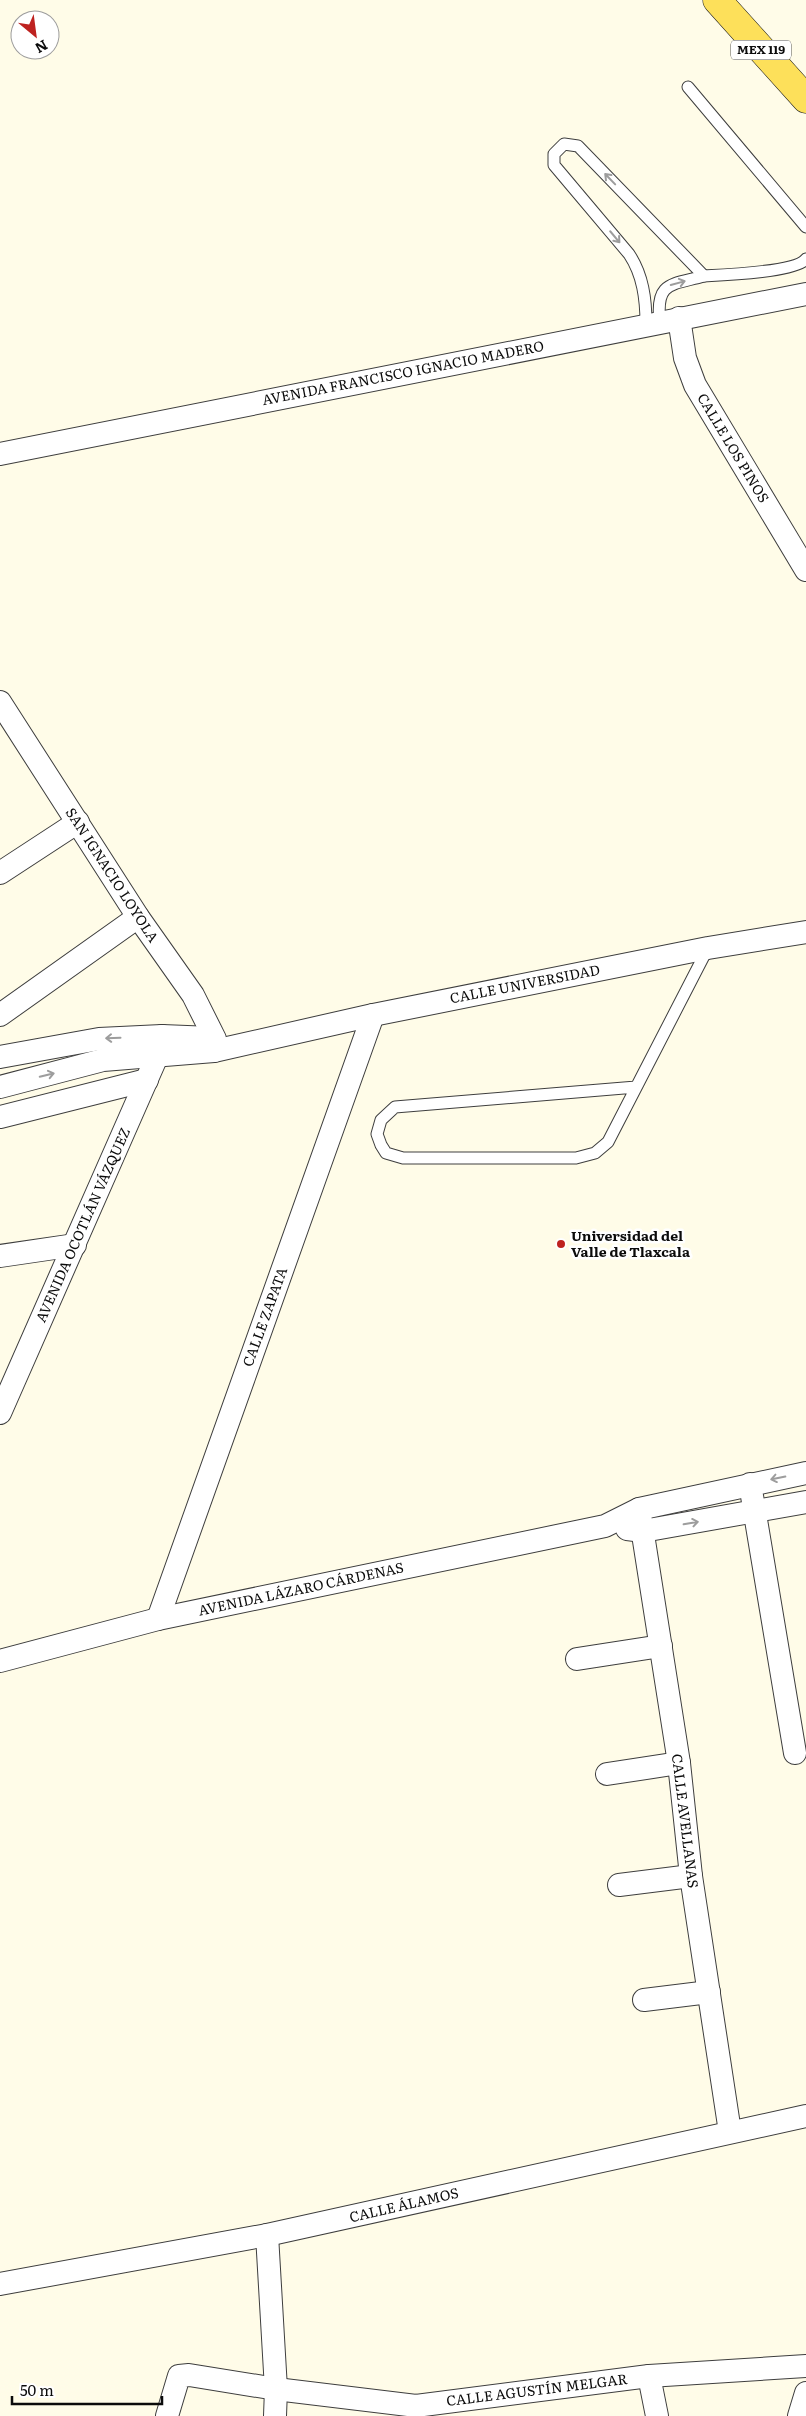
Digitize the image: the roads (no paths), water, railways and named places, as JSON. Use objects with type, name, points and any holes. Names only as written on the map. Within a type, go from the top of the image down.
[{"type":"main road","name":"MEX 119","points":[[716,0],[806,99]]},
{"type":"street","name":"AVENIDA FRANCISCO IGNACIO MADERO","points":[[0,454],[662,321],[806,294]]},
{"type":"street","name":"CALLE LOS PINOS","points":[[662,321],[685,358],[695,385],[806,570]]},
{"type":"street","name":"SAN IGNACIO LOYOLA","points":[[4,716],[78,822],[138,917],[193,995],[214,1045]]},
{"type":"street","points":[[0,873],[78,822]]},
{"type":"street","points":[[0,1015],[138,917]]},
{"type":"street","name":"CALLE UNIVERSIDAD","points":[[0,1057],[99,1039],[160,1045],[245,1044],[372,1015],[708,948],[806,932]]},
{"type":"street","name":"CALLE ZAPATA","points":[[158,1619],[372,1015]]},
{"type":"street","name":"CALLE UNIVERSIDAD","points":[[0,1087],[160,1045]]},
{"type":"street","name":"AVENIDA OCOTLÁN VÁZQUEZ","points":[[0,1413],[6,1383],[75,1245],[147,1080],[160,1045]]},
{"type":"street","points":[[0,1117],[147,1080]]},
{"type":"street","points":[[0,1256],[75,1245]]},
{"type":"street","name":"AVENIDA LÁZARO CÁRDENAS","points":[[0,1661],[158,1619],[605,1526],[639,1509],[806,1472]]},
{"type":"street","points":[[750,1484],[795,1753]]},
{"type":"street","name":"AVENIDA LÁZARO CÁRDENAS","points":[[605,1526],[643,1532],[755,1513],[806,1502]]},
{"type":"street","name":"CALLE AVELLANAS","points":[[639,1509],[661,1646],[678,1763],[691,1876],[730,2132]]},
{"type":"street","points":[[577,1659],[661,1646]]},
{"type":"street","points":[[607,1774],[678,1763]]},
{"type":"street","points":[[619,1885],[691,1876]]},
{"type":"street","points":[[644,2000],[709,1992]]},
{"type":"street","name":"CALLE ÁLAMOS","points":[[0,2284],[268,2236],[806,2116]]},
{"type":"street","points":[[268,2236],[276,2389],[275,2416]]},
{"type":"street","name":"CALLE AGUSTÍN MELGAR","points":[[167,2416],[179,2376],[189,2375],[415,2411],[649,2376],[806,2366]]},
{"type":"street","points":[[649,2376],[657,2416]]},
{"type":"street","points":[[799,2416],[806,2393]]},
{"type":"lane","points":[[688,87],[806,227]]},
{"type":"lane","points":[[662,321],[642,284],[638,267],[554,165],[554,154],[564,144],[578,146],[704,276]]},
{"type":"lane","points":[[662,321],[660,298],[662,291],[669,286],[704,276],[785,269],[804,262],[806,259]]},
{"type":"lane","points":[[636,1087],[395,1107],[381,1120],[378,1134],[381,1145],[386,1153],[403,1158],[576,1158],[595,1153],[608,1142],[708,948]]},
{"type":"place","name":"Universidad del Valle de Tlaxcala","points":[[561,1244]]}]
